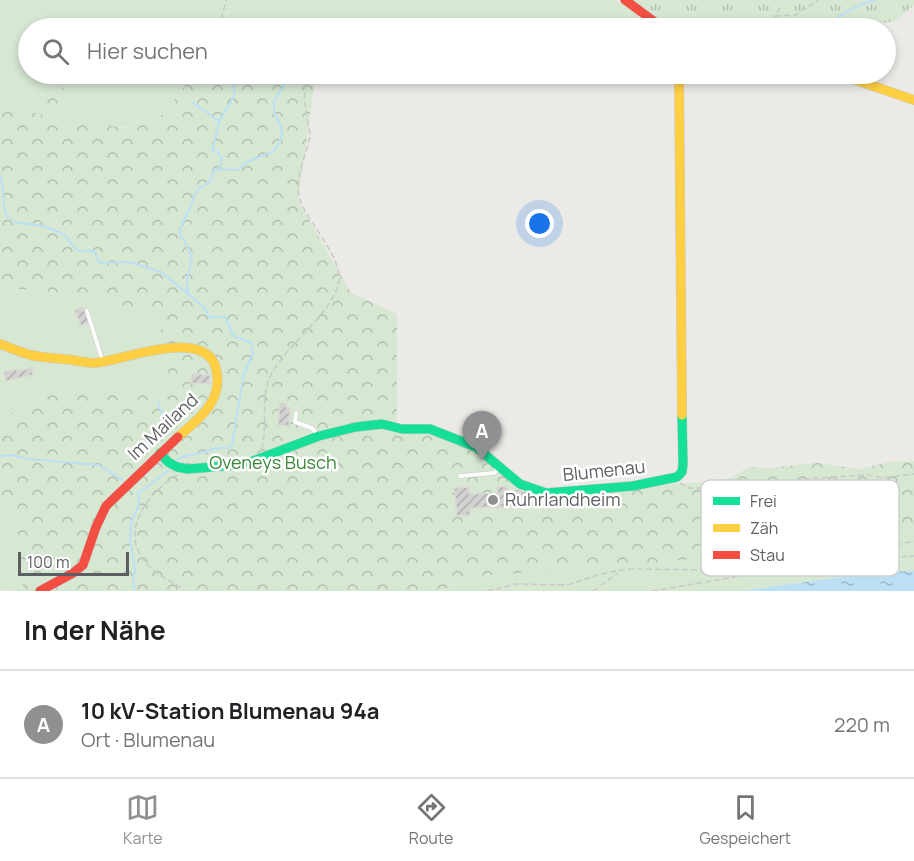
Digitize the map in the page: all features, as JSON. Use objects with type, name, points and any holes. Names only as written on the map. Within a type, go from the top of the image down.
[{"type":"street","points":[[625,0],[652,18]]},
{"type":"street","points":[[677,477],[682,472],[683,464],[680,84]]},
{"type":"street","points":[[864,84],[901,98],[914,100]]},
{"type":"street","name":"Im Mailand","points":[[0,344],[31,355],[94,363],[104,363],[166,348],[196,348],[212,361],[217,370],[218,380],[213,402],[203,415],[106,506],[83,564],[73,573],[40,591]]},
{"type":"street","name":"Blumenau","points":[[188,469],[250,462],[319,436],[374,424],[402,429],[430,429],[476,447],[520,483],[546,494],[633,486],[677,477]]},
{"type":"street","points":[[160,453],[168,462],[188,469]]},
{"type":"lane","points":[[87,311],[104,363]]},
{"type":"lane","points":[[296,413],[295,423],[312,428],[319,436]]},
{"type":"lane","points":[[460,476],[494,474],[500,467]]},
{"type":"path","points":[[222,18],[226,0]]},
{"type":"path","points":[[775,16],[795,15],[818,0]]},
{"type":"path","points":[[775,16],[780,8]]},
{"type":"path","points":[[261,457],[265,437],[266,389],[270,377],[318,317],[336,291],[340,278],[330,251],[301,202],[297,185],[310,134],[303,96],[306,84]]},
{"type":"path","points":[[185,591],[144,561],[138,548],[135,531],[137,517],[150,498],[171,479],[188,469]]},
{"type":"path","points":[[798,480],[868,475],[883,478],[914,474]]},
{"type":"path","points":[[677,477],[683,486],[701,488]]},
{"type":"path","points":[[899,544],[914,541]]},
{"type":"path","points":[[899,557],[914,556]]},
{"type":"path","points":[[487,591],[516,584],[560,586],[601,574],[622,571],[701,570]]},
{"type":"path","points":[[593,591],[622,571]]},
{"type":"path","points":[[652,591],[741,576]]},
{"type":"green space","points":[[0,0],[614,0],[635,12],[638,18],[18,18],[18,84],[185,84],[173,103],[160,116],[146,125],[134,127],[81,122],[13,109],[0,103]]},
{"type":"green space","points":[[632,0],[914,0],[914,5],[896,20],[896,18],[654,18]]},
{"type":"green space","points":[[49,84],[64,84],[60,104],[54,107],[45,102],[43,98]]},
{"type":"green space","name":"Oveneys Busch","points":[[186,84],[315,84],[298,201],[351,293],[397,314],[397,424],[430,429],[487,449],[515,476],[546,490],[701,482],[701,558],[638,565],[477,576],[440,591],[7,591],[23,588],[16,510],[0,502],[0,415],[25,411],[39,390],[78,388],[92,393],[106,394],[108,383],[134,392],[168,387],[170,383],[158,313],[70,294],[0,287],[0,103],[13,109],[126,128],[147,124],[160,117]]},
{"type":"green space","points":[[0,287],[70,294],[158,313],[170,383],[168,387],[134,392],[109,383],[107,394],[92,393],[78,388],[25,411],[0,415]]},
{"type":"green space","name":"Oveneys Busch","points":[[914,461],[914,531],[899,538],[899,480],[720,480],[731,478],[749,467],[769,468],[817,463],[861,469],[889,462]]},
{"type":"green space","points":[[0,502],[16,510],[23,589],[0,591]]},
{"type":"green space","points":[[914,531],[914,571],[899,571],[899,537]]},
{"type":"green space","points":[[701,558],[701,576],[849,576],[741,591],[440,591],[477,576],[638,565]]},
{"type":"water","points":[[899,571],[914,571],[914,591],[741,591],[849,576],[899,576]]},
{"type":"building","points":[[83,307],[89,323],[81,326],[75,310]]},
{"type":"building","points":[[32,368],[33,375],[18,378],[17,371]]},
{"type":"building","points":[[17,369],[18,378],[6,381],[4,372]]},
{"type":"building","points":[[192,374],[210,375],[210,384],[191,383]]},
{"type":"building","points":[[280,403],[286,403],[286,407],[290,408],[289,426],[278,425]]},
{"type":"building","name":"Ruhrlandheim","points":[[507,486],[508,492],[531,491],[532,506],[470,508],[470,515],[457,516],[454,488],[469,487],[469,494],[498,493],[497,487]]},
{"type":"waterway","points":[[836,18],[856,6],[875,0]]},
{"type":"waterway","points":[[219,168],[222,159],[218,152],[212,151],[219,123],[234,94],[233,84]]},
{"type":"waterway","points":[[188,293],[187,280],[192,259],[180,235],[180,229],[195,193],[209,183],[215,169],[238,170],[247,162],[274,151],[281,139],[282,130],[274,111],[274,101],[285,84]]},
{"type":"waterway","points":[[192,102],[219,121]]},
{"type":"waterway","points":[[0,176],[5,213],[10,219],[59,232],[77,250],[94,251],[100,263],[129,262],[161,272],[205,308],[209,317],[225,317],[232,335],[251,343],[253,354],[244,374],[232,445],[228,448],[187,455],[177,460]]},
{"type":"waterway","points":[[158,402],[161,413],[165,415],[168,435]]},
{"type":"waterway","points":[[0,456],[12,455],[27,459],[99,465],[122,480]]},
{"type":"waterway","points":[[135,591],[133,582],[135,569],[130,541],[131,523],[140,502],[138,494],[169,470]]},
{"type":"traffic: fast","points":[[160,453],[168,462],[177,467],[188,469],[225,466],[250,462],[319,436],[356,427],[382,424],[402,429],[430,429],[476,447],[520,484],[546,493],[633,486],[677,477],[682,472],[683,464],[682,415]]},
{"type":"traffic: slow","points":[[679,84],[682,415]]},
{"type":"traffic: slow","points":[[867,84],[914,100]]},
{"type":"traffic: slow","points":[[0,344],[30,355],[94,363],[164,349],[200,350],[211,359],[217,374],[215,394],[206,410],[178,437]]},
{"type":"traffic: jam","points":[[625,0],[649,18]]},
{"type":"traffic: jam","points":[[40,591],[83,565],[106,506],[178,437]]},
{"type":"place","name":"10 kV-Station Blumenau 94a","points":[[482,461]]},
{"type":"place","name":"Ruhrlandheim","points":[[493,500]]}]
